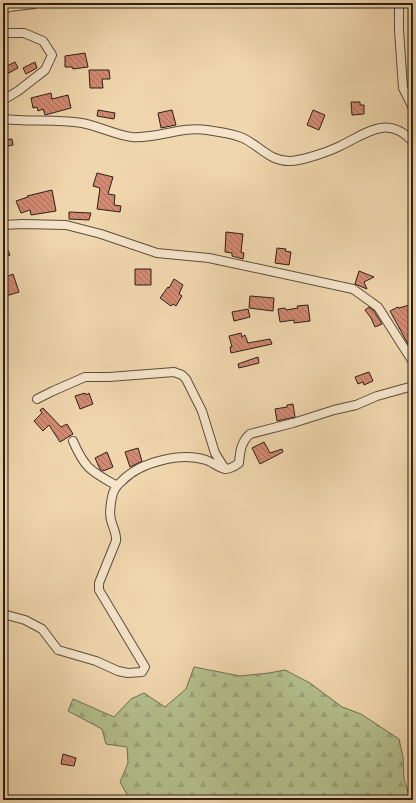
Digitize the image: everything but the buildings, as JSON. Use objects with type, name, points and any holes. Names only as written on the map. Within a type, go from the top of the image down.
[{"type":"street","points":[[6,6],[34,3]]},
{"type":"street","points":[[399,3],[399,30],[403,88],[413,108]]},
{"type":"street","points":[[3,33],[24,33],[43,41],[52,55],[45,70],[18,91],[3,100]]},
{"type":"street","points":[[3,119],[81,123],[132,137],[200,129],[242,138],[274,158],[286,161],[330,151],[374,129],[390,127],[397,129],[408,136],[413,142]]},
{"type":"street","points":[[3,225],[66,225],[101,234],[157,253],[209,258],[353,289],[378,307],[413,362]]},
{"type":"street","points":[[37,399],[53,390],[85,377],[165,372],[178,373],[186,379],[202,411],[215,453],[225,469]]},
{"type":"street","points":[[3,614],[25,620],[42,628],[58,650],[96,661],[118,671],[133,673],[142,672],[145,667],[99,590],[99,582],[116,541],[111,519],[112,494],[127,475],[141,467],[161,460],[180,457],[205,460],[225,469],[234,468],[239,463],[241,449],[245,439],[250,434],[356,405],[377,396],[413,386]]},
{"type":"street","points":[[73,441],[86,466],[117,486]]},
{"type":"green space","points":[[194,667],[240,676],[285,670],[310,683],[342,707],[361,714],[399,739],[403,757],[404,779],[410,798],[408,800],[130,800],[120,782],[128,763],[127,747],[106,744],[102,729],[68,711],[73,699],[114,717],[131,699],[144,693],[165,707],[186,689]]}]
